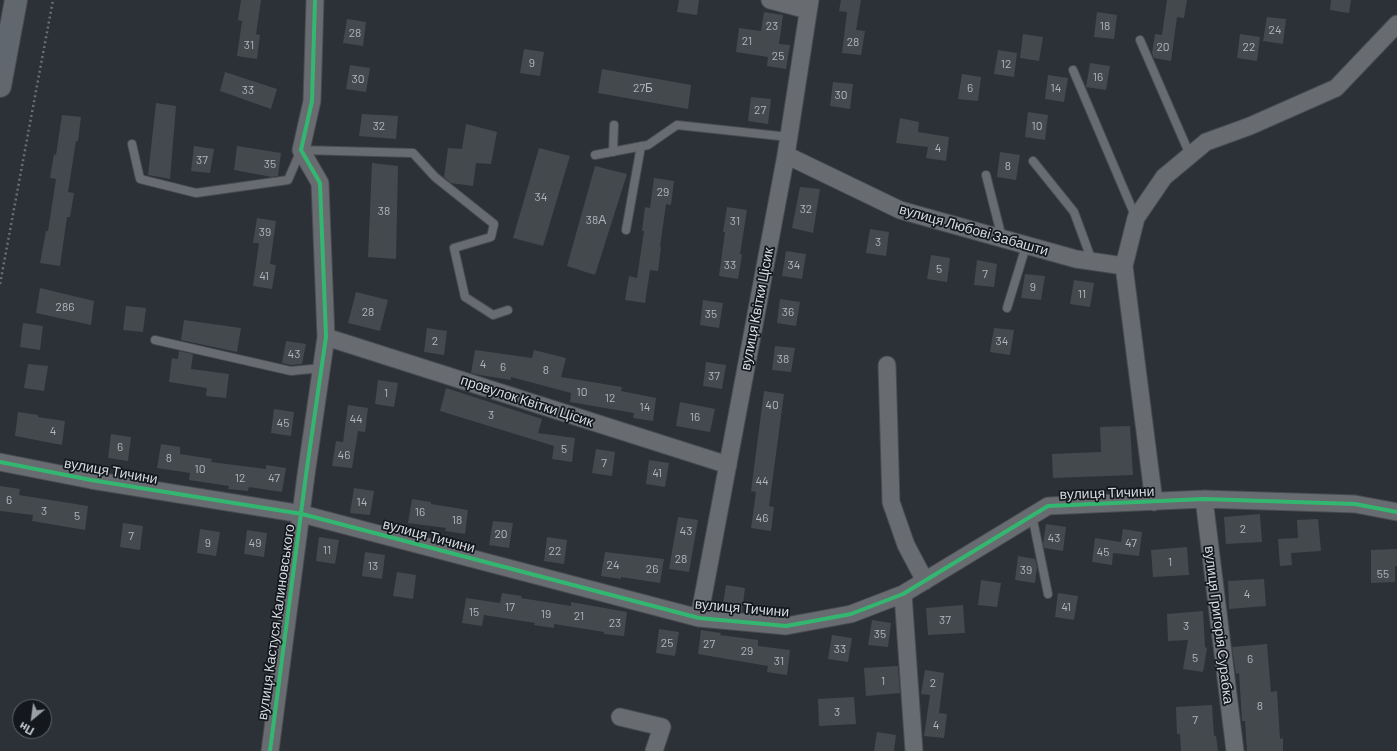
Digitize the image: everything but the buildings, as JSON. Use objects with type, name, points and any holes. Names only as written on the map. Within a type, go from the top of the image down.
[{"type":"main road","points":[[0,86],[16,0]]},
{"type":"street","points":[[301,150],[312,101],[315,0]]},
{"type":"street","points":[[770,0],[809,5]]},
{"type":"street","name":"вулиця Квітки Цісик","points":[[699,618],[786,155],[809,5]]},
{"type":"street","points":[[1154,502],[1124,266],[1136,218],[1164,176],[1206,142],[1250,126],[1336,88],[1397,24]]},
{"type":"street","name":"вулиця Кастуся Калиновського","points":[[270,751],[326,337],[320,183],[301,150]]},
{"type":"street","name":"вулиця Любові Забашти","points":[[786,155],[900,210],[1076,259],[1124,266]]},
{"type":"street","name":"провулок Квітки Цісик","points":[[326,337],[728,465]]},
{"type":"street","points":[[887,365],[891,502],[906,545],[925,581]]},
{"type":"street","name":"вулиця Тичини","points":[[0,462],[91,480],[302,514],[699,618],[786,626],[851,614],[903,594],[1048,506],[1204,499],[1355,504],[1397,512]]},
{"type":"street","name":"вулиця Григорія Сурабка","points":[[1204,499],[1235,751]]},
{"type":"street","points":[[903,594],[914,751]]},
{"type":"street","points":[[620,717],[662,728],[654,751]]},
{"type":"lane","points":[[1140,40],[1190,155]]},
{"type":"lane","points":[[1072,70],[1136,218]]},
{"type":"lane","points":[[613,152],[614,125]]},
{"type":"lane","points":[[595,155],[648,145],[677,125],[788,137]]},
{"type":"lane","points":[[132,144],[140,179],[196,193],[288,180],[301,150],[413,152],[435,177],[494,224],[491,237],[454,248],[464,296],[492,315],[508,310]]},
{"type":"lane","points":[[626,230],[641,146]]},
{"type":"lane","points":[[1033,161],[1074,212],[1092,261]]},
{"type":"lane","points":[[986,175],[1002,239]]},
{"type":"lane","points":[[1007,308],[1026,246]]},
{"type":"lane","points":[[155,340],[291,370],[322,368]]},
{"type":"lane","points":[[1032,515],[1048,594]]},
{"type":"path","points":[[0,284],[53,0]]},
{"type":"cycle path","points":[[270,751],[306,475],[326,337],[320,183],[301,150],[312,101],[315,0]]},
{"type":"cycle path","points":[[0,462],[91,480],[302,514],[699,618],[786,626],[851,614],[903,594],[1048,506],[1204,499],[1355,504],[1397,512]]}]
